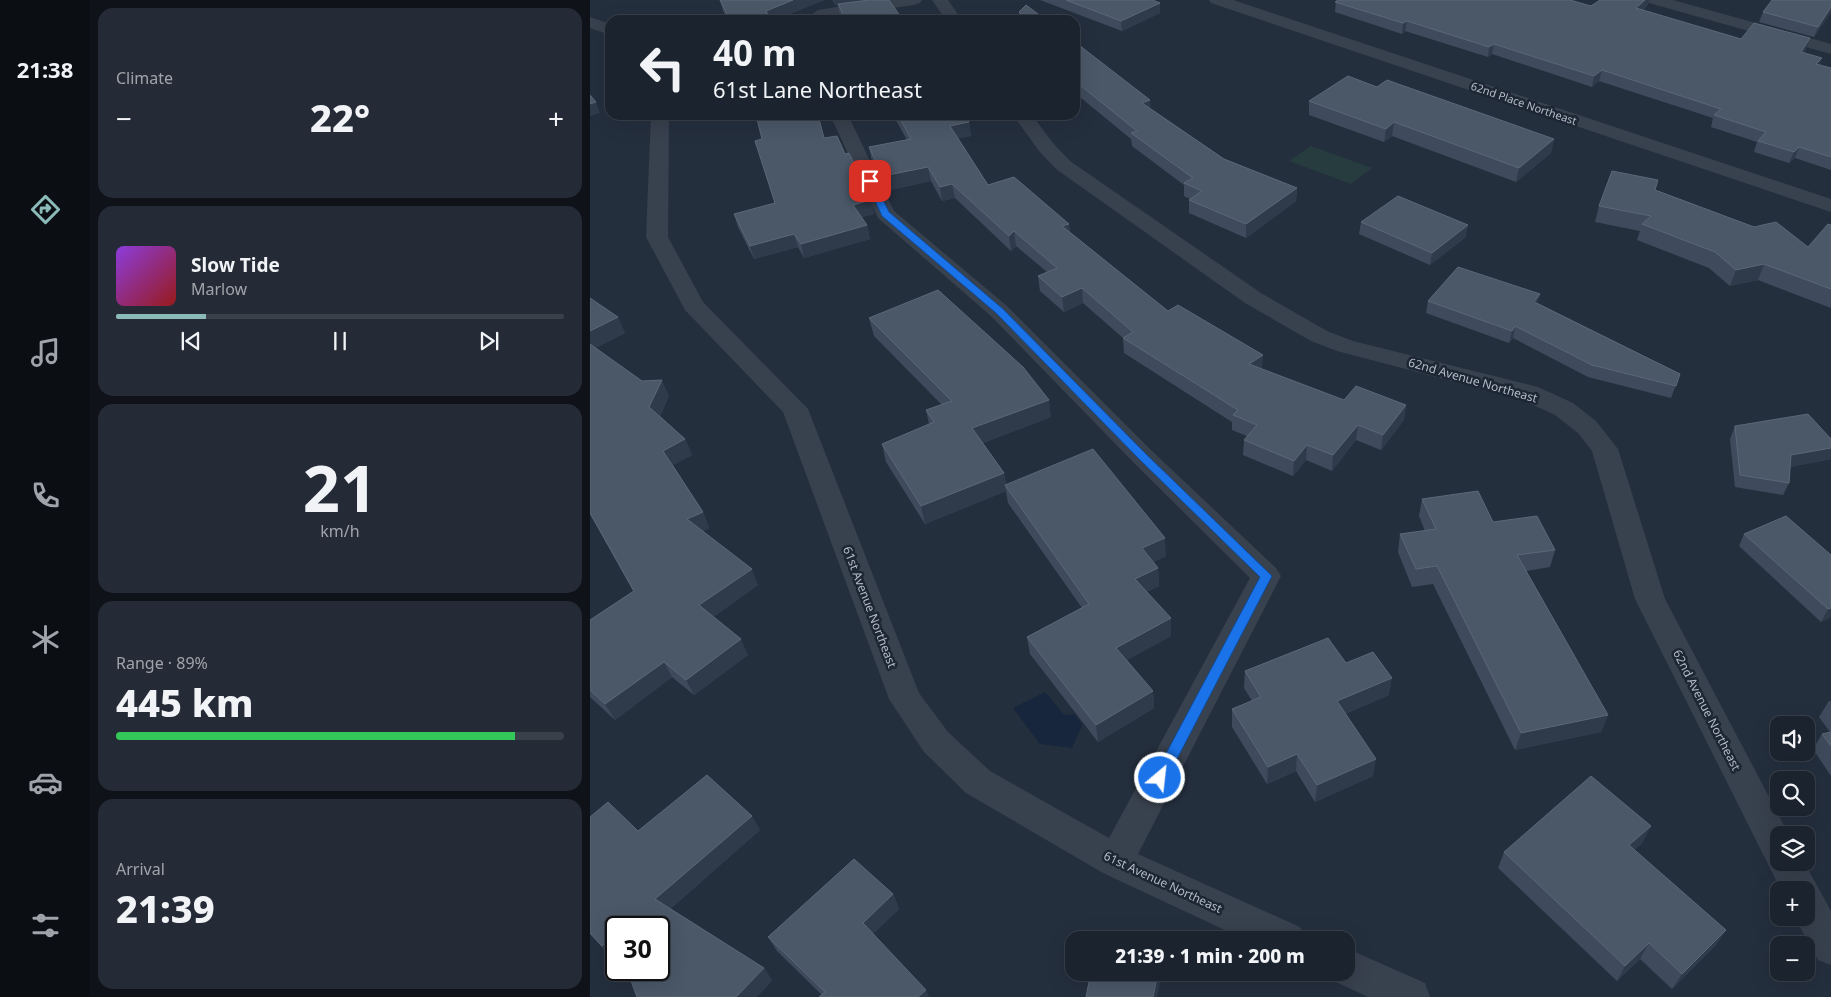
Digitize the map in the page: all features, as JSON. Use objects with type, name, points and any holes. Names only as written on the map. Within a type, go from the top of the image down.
[{"type":"street","points":[[821,15],[914,0]]},
{"type":"street","points":[[940,0],[950,15]]},
{"type":"street","name":"62nd Place Northeast","points":[[1217,0],[1831,206]]},
{"type":"street","points":[[1655,0],[1831,49]]},
{"type":"street","points":[[1702,13],[1715,0]]},
{"type":"street","points":[[590,22],[605,28]]},
{"type":"street","name":"61st Avenue Northeast","points":[[660,120],[657,237],[693,305],[795,409],[905,699],[936,742],[978,782],[1116,861],[1268,931]]},
{"type":"street","points":[[841,120],[885,214],[1000,311],[1142,457],[1266,576],[1116,861]]},
{"type":"street","name":"62nd Avenue Northeast","points":[[1026,120],[1046,147],[1063,165],[1253,298],[1319,336],[1345,346],[1529,393],[1564,408],[1587,427],[1606,449],[1650,600],[1770,833]]},
{"type":"street","points":[[1815,918],[1831,947]]},
{"type":"street","points":[[1355,972],[1411,997]]},
{"type":"green space","points":[[1311,146],[1372,168],[1351,184],[1289,161]]},
{"type":"water","points":[[1045,692],[1064,715],[1075,714],[1082,725],[1072,748],[1040,744],[1013,708]]},
{"type":"building","points":[[720,0],[793,0],[766,11],[768,15],[728,15]]},
{"type":"building","points":[[869,0],[889,0],[900,15],[844,15],[838,4]]},
{"type":"building","points":[[1066,0],[1152,0],[1160,3],[1121,21]]},
{"type":"building","points":[[1339,0],[1570,0],[1591,6],[1600,0],[1645,0],[1636,8],[1741,39],[1754,23],[1810,38],[1801,52],[1822,58],[1816,64],[1831,68],[1831,157],[1799,147],[1794,152],[1758,141],[1766,132],[1714,115],[1721,109],[1602,70],[1594,76],[1494,44],[1489,47],[1407,21],[1403,23],[1335,2]]},
{"type":"building","points":[[1772,0],[1831,0],[1831,7],[1818,27],[1763,12]]},
{"type":"building","points":[[1026,5],[1039,15],[1022,15],[1019,12]]},
{"type":"building","points":[[1080,46],[1150,100],[1142,103],[1224,159],[1297,188],[1246,224],[1189,200],[1202,191],[1184,183],[1193,178],[1131,133],[1137,131],[1080,85]]},
{"type":"building","points":[[1348,76],[1377,87],[1387,80],[1554,139],[1519,168],[1394,122],[1386,129],[1309,101]]},
{"type":"building","points":[[590,95],[596,102],[590,104]]},
{"type":"building","points":[[757,120],[819,120],[824,138],[837,136],[845,154],[849,153],[871,200],[853,205],[867,225],[801,244],[794,234],[750,246],[734,214],[775,203],[755,141],[762,139]]},
{"type":"building","points":[[901,120],[968,120],[969,122],[950,126],[988,185],[1014,177],[1069,224],[1062,226],[1168,311],[1178,305],[1263,355],[1249,364],[1344,400],[1356,386],[1406,405],[1383,435],[1358,425],[1333,455],[1307,445],[1294,461],[1244,440],[1257,425],[1233,415],[1238,410],[1123,338],[1133,332],[1082,288],[1062,297],[1038,276],[1057,268],[1014,231],[1009,236],[952,184],[940,187],[928,167],[883,176],[869,147],[911,139]]},
{"type":"building","points":[[1612,171],[1658,180],[1655,190],[1754,227],[1776,222],[1808,247],[1828,224],[1831,225],[1831,289],[1764,264],[1736,270],[1715,252],[1642,224],[1651,216],[1599,206]]},
{"type":"building","points":[[1398,196],[1468,225],[1432,253],[1361,222]]},
{"type":"building","points":[[1458,267],[1540,294],[1534,302],[1680,374],[1676,386],[1592,365],[1515,326],[1512,331],[1428,301]]},
{"type":"building","points":[[938,290],[1023,367],[1049,400],[972,428],[1004,473],[921,506],[882,444],[934,422],[926,410],[952,401],[869,318]]},
{"type":"building","points":[[590,298],[618,317],[590,331]]},
{"type":"building","points":[[590,344],[642,381],[662,380],[649,407],[685,439],[663,451],[703,512],[687,519],[752,569],[699,605],[741,639],[686,680],[664,662],[605,704],[590,690],[590,620],[634,591],[590,513]]},
{"type":"building","points":[[1808,414],[1831,439],[1831,448],[1791,455],[1789,483],[1740,475],[1735,426]]},
{"type":"building","points":[[1093,449],[1165,538],[1142,548],[1158,568],[1135,579],[1171,618],[1116,648],[1153,691],[1096,725],[1027,637],[1089,604],[1005,485]]},
{"type":"building","points":[[1478,491],[1493,522],[1537,516],[1555,550],[1517,555],[1608,715],[1521,733],[1437,566],[1416,569],[1400,534],[1436,529],[1422,499]]},
{"type":"building","points":[[1786,516],[1831,555],[1831,608],[1828,609],[1744,534]]},
{"type":"building","points":[[1328,638],[1346,663],[1373,652],[1392,678],[1337,701],[1376,759],[1317,785],[1297,754],[1268,767],[1232,709],[1261,697],[1245,671]]},
{"type":"building","points":[[1831,732],[1831,746],[1822,734]]},
{"type":"building","points":[[707,775],[752,816],[655,899],[764,968],[736,997],[637,997],[631,981],[670,981],[670,916],[605,916],[605,943],[602,946],[590,933],[590,817],[608,802],[638,831]]},
{"type":"building","points":[[1591,776],[1651,826],[1629,845],[1726,930],[1682,974],[1649,943],[1625,966],[1504,852]]},
{"type":"building","points":[[854,859],[893,894],[863,923],[926,990],[918,997],[819,997],[825,992],[768,937]]},
{"type":"building","points":[[1089,981],[1156,981],[1153,997],[1086,997]]},
{"type":"route","points":[[870,181],[885,214],[1000,311],[1142,457],[1266,576],[1160,778]]}]
